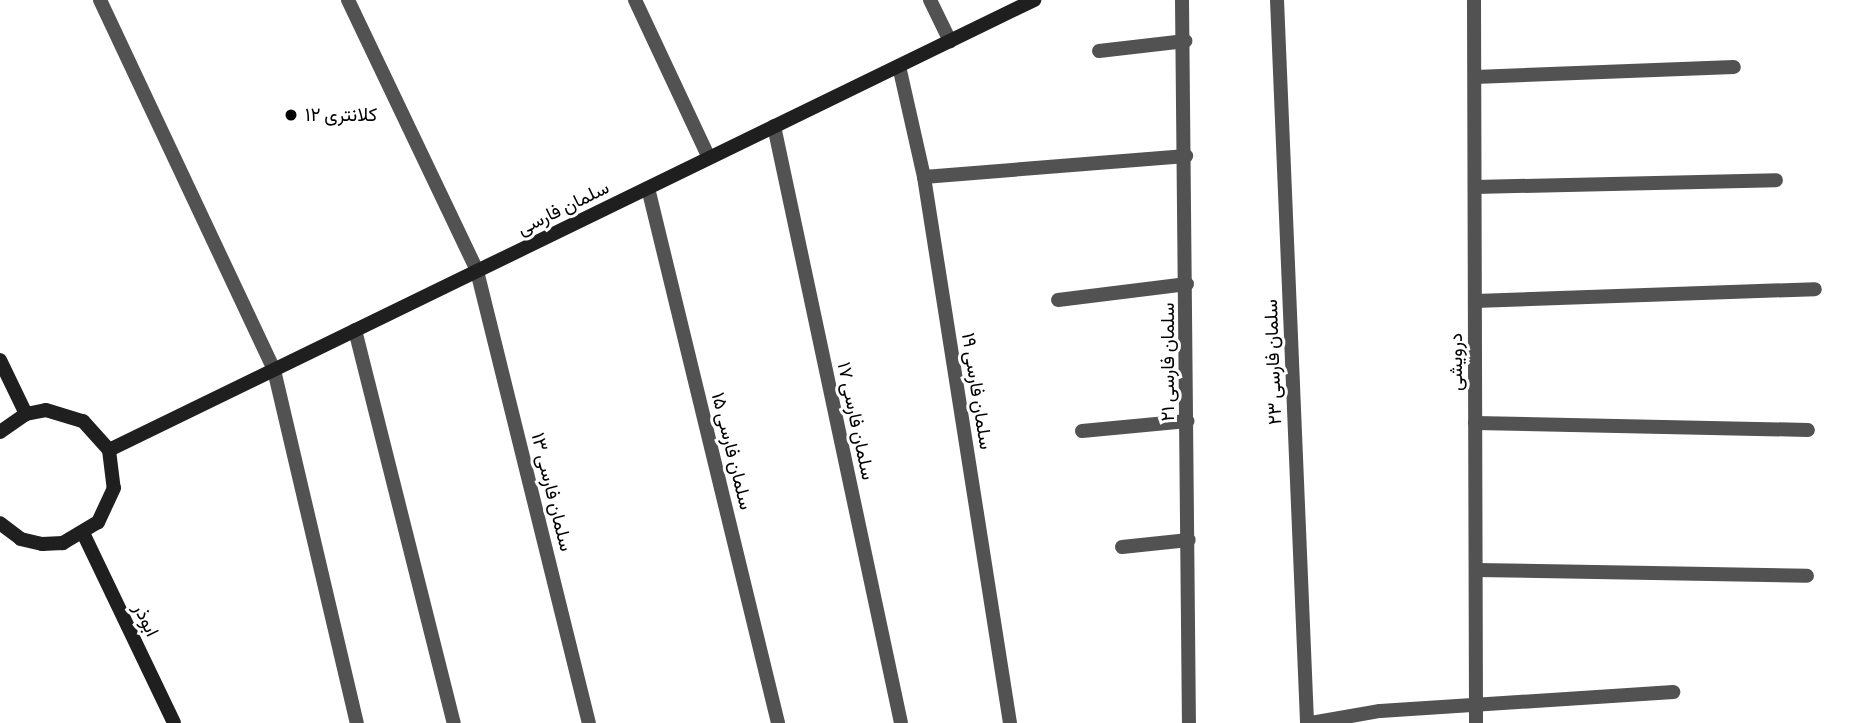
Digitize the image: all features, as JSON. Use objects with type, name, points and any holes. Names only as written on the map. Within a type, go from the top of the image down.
[{"type":"street","points":[[100,0],[274,370],[357,723]]},
{"type":"street","name":"سلمان فارسی ۱۳","points":[[348,0],[477,271],[589,723]]},
{"type":"street","points":[[635,0],[709,158]]},
{"type":"street","points":[[930,0],[950,41]]},
{"type":"street","name":"سلمان فارسی","points":[[109,450],[1034,0]]},
{"type":"street","name":"سلمان فارسی ۲۱","points":[[1182,0],[1185,41],[1189,723]]},
{"type":"street","name":"سلمان فارسی ۲۳","points":[[1277,0],[1309,723]]},
{"type":"street","name":"درویشی","points":[[1474,0],[1476,723]]},
{"type":"street","points":[[1099,51],[1185,41]]},
{"type":"street","name":"سلمان فارسی ۱۹","points":[[898,66],[924,177],[1010,723]]},
{"type":"street","points":[[1475,77],[1734,67]]},
{"type":"street","name":"سلمان فارسی ۱۷","points":[[774,126],[901,723]]},
{"type":"street","points":[[924,177],[1186,156]]},
{"type":"street","points":[[1475,187],[1776,180]]},
{"type":"street","name":"سلمان فارسی ۱۵","points":[[648,188],[778,723]]},
{"type":"street","points":[[1058,300],[1187,284]]},
{"type":"street","points":[[1475,301],[1815,289]]},
{"type":"street","points":[[355,330],[454,723]]},
{"type":"street","points":[[0,360],[26,414]]},
{"type":"street","points":[[0,432],[26,414],[65,413],[98,433],[109,450],[114,488],[109,506],[84,534],[64,543],[42,544],[21,538],[0,523]]},
{"type":"street","points":[[1082,431],[1188,421]]},
{"type":"street","points":[[1475,423],[1808,430]]},
{"type":"street","name":"ابوذر","points":[[84,534],[174,723]]},
{"type":"street","points":[[1122,547],[1189,540]]},
{"type":"street","points":[[1476,570],[1807,576]]},
{"type":"street","points":[[1309,723],[1380,711],[1672,692]]},
{"type":"place","name":"کلانتری ۱۲","points":[[291,115]]}]
